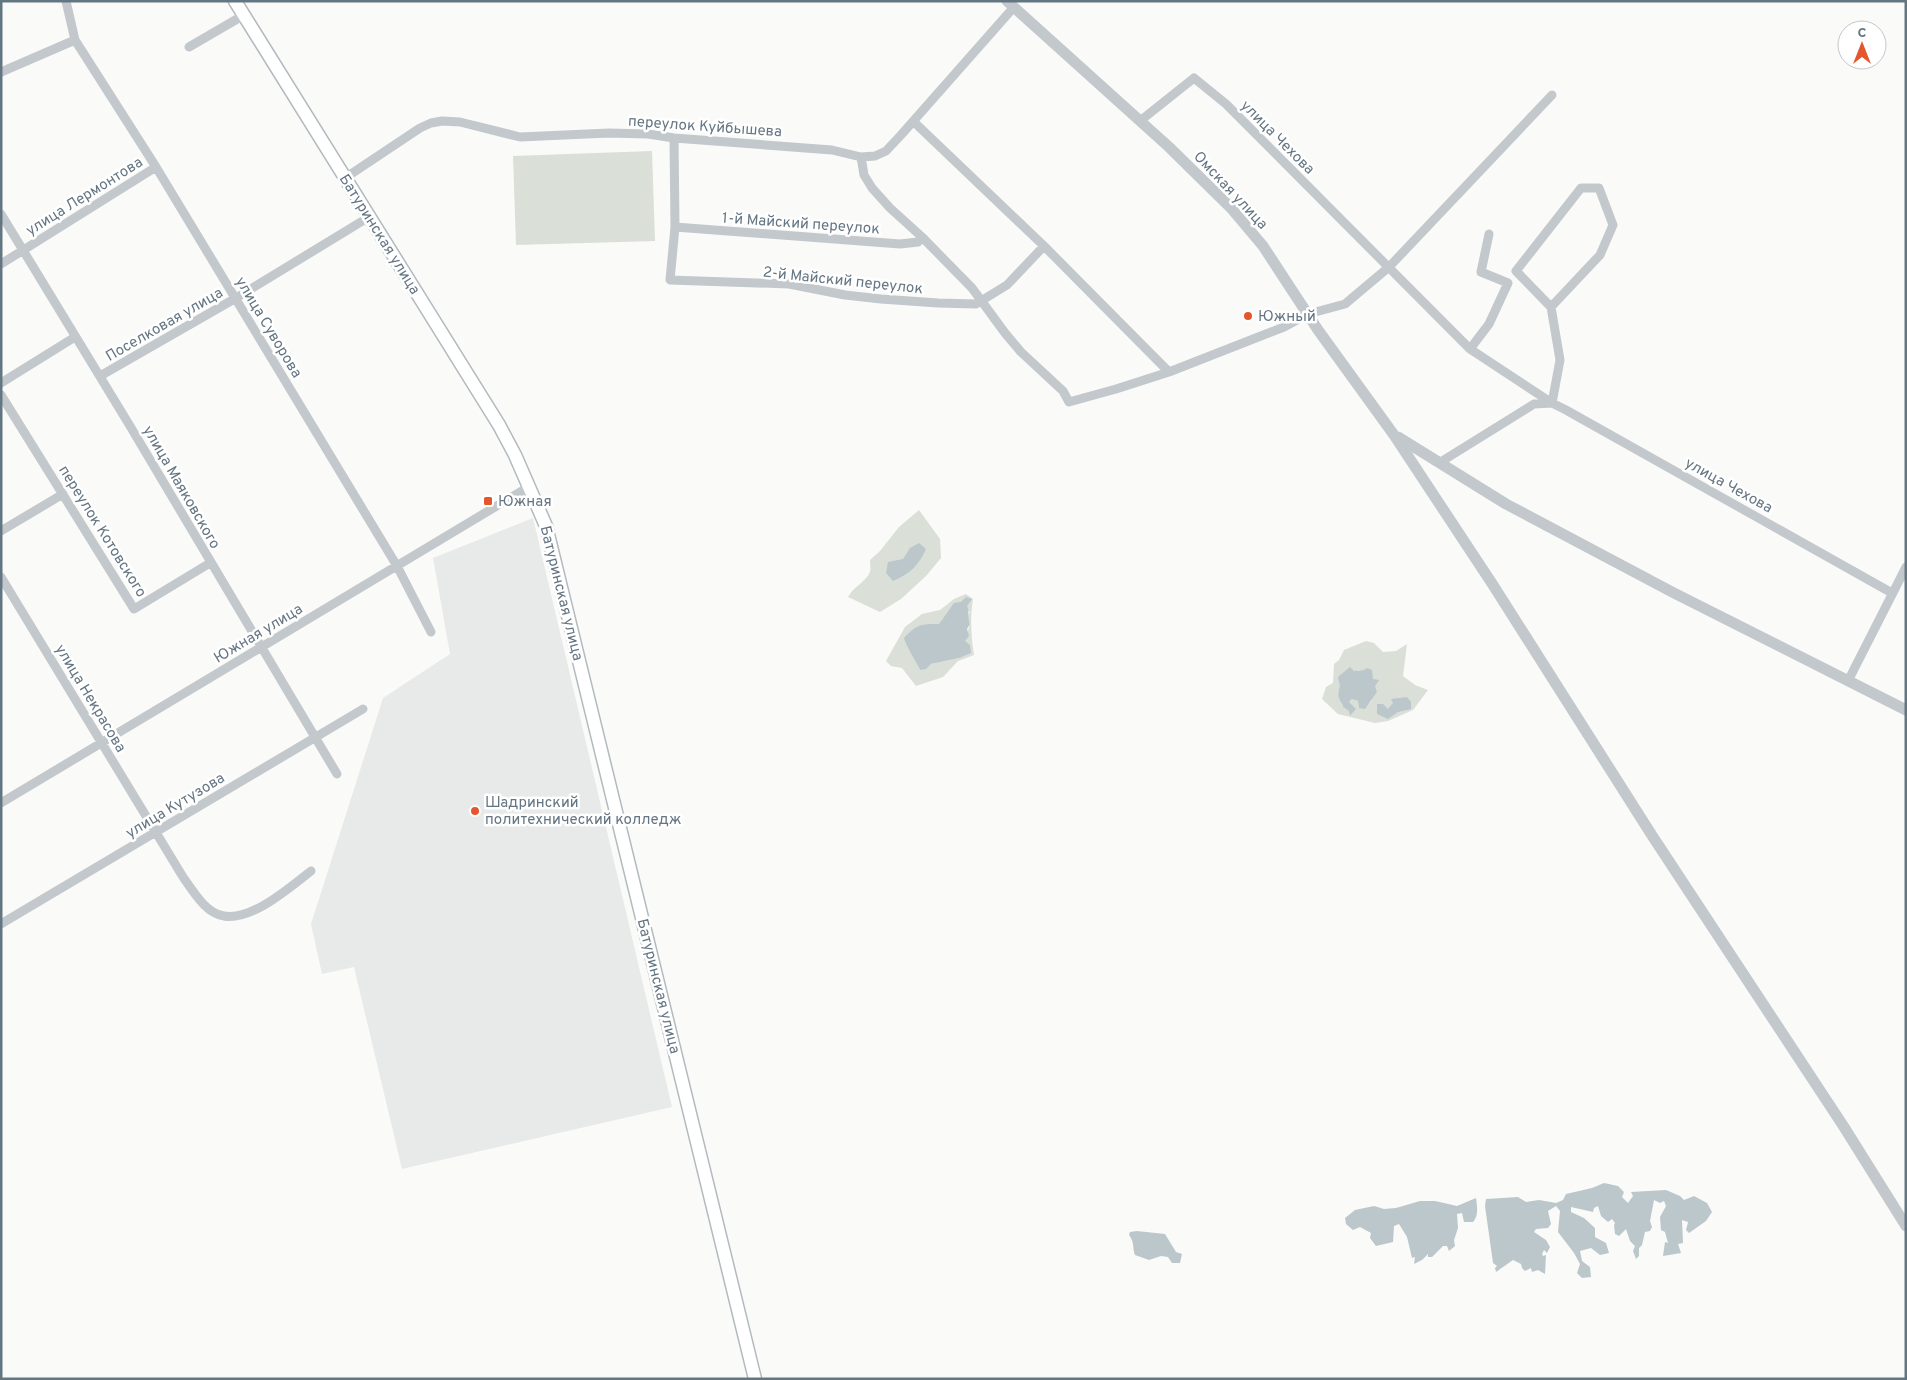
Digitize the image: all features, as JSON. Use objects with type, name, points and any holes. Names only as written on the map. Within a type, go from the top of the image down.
[{"type":"main road","name":"Батуринская улица","points":[[236,1],[499,426],[530,486],[546,526],[755,1379]]},
{"type":"street","name":"улица Суворова","points":[[66,1],[75,40],[156,166],[236,298],[397,566],[431,632]]},
{"type":"street","name":"Омская улица","points":[[1010,4],[1170,147],[1231,208],[1263,246],[1308,314],[1394,435],[1493,585],[1653,838],[1844,1127],[1906,1226]]},
{"type":"street","name":"переулок Куйбышева","points":[[345,178],[420,128],[442,121],[478,126],[520,138],[609,133],[648,134],[674,138],[832,150],[861,157],[874,156],[886,151],[914,122],[1010,4]]},
{"type":"street","points":[[188,47],[244,15]]},
{"type":"street","points":[[1,72],[75,40]]},
{"type":"street","name":"улица Чехова","points":[[1140,121],[1194,78],[1226,104],[1470,349],[1552,403],[1892,593]]},
{"type":"street","points":[[861,157],[864,175],[872,188],[983,300],[1005,333],[1063,391],[1069,402],[1169,372],[1276,331],[1308,314],[1345,304],[1388,267],[1552,95]]},
{"type":"street","points":[[914,122],[1044,246],[1169,372]]},
{"type":"street","name":"2-й Майский переулок","points":[[674,138],[675,227],[670,280],[789,284],[845,294],[938,303],[976,304],[1007,285],[1044,246]]},
{"type":"street","name":"улица Лермонтова","points":[[1,264],[156,166]]},
{"type":"street","points":[[1439,464],[1534,404],[1552,403],[1560,360],[1551,307],[1516,271],[1581,188],[1599,188],[1613,225],[1600,255],[1551,307]]},
{"type":"street","name":"улица Маяковского","points":[[1,214],[100,376],[337,774]]},
{"type":"street","name":"Поселковая улица","points":[[100,376],[236,298],[370,217]]},
{"type":"street","name":"1-й Майский переулок","points":[[675,227],[900,244],[918,242],[922,237]]},
{"type":"street","points":[[1470,349],[1489,324],[1508,283],[1481,272],[1489,234]]},
{"type":"street","points":[[1,384],[75,337]]},
{"type":"street","name":"переулок Котовского","points":[[1,395],[134,609],[210,563]]},
{"type":"street","points":[[1394,435],[1514,508],[1674,593],[1906,710]]},
{"type":"street","name":"Южная улица","points":[[1,804],[530,486]]},
{"type":"street","points":[[1,531],[63,494]]},
{"type":"street","points":[[1848,681],[1906,567]]},
{"type":"street","name":"улица Некрасова","points":[[1,577],[156,833],[197,897],[210,910],[223,916],[242,916],[262,906],[312,871]]},
{"type":"street","name":"улица Кутузова","points":[[1,924],[363,708]]},
{"type":"shaded area","points":[[652,151],[655,241],[516,245],[513,156]]},
{"type":"shaded area","points":[[919,510],[940,539],[941,558],[926,576],[901,599],[880,612],[848,597],[868,575],[870,560],[880,551],[899,527]]},
{"type":"shaded area","name":"Шадринский политехнический колледж","points":[[533,518],[672,1107],[402,1169],[354,967],[322,974],[311,924],[383,698],[450,654],[433,558]]},
{"type":"shaded area","points":[[919,543],[926,549],[920,560],[909,572],[893,581],[886,573],[888,562],[903,559],[910,548]]},
{"type":"shaded area","points":[[966,594],[973,599],[971,627],[974,655],[958,661],[943,677],[916,686],[902,668],[891,666],[886,661],[905,627],[922,614],[940,610],[954,599]],"holes":[[[970,611],[968,618],[970,624],[959,658],[931,664],[920,670],[911,650],[935,624],[939,625],[943,618]]]},
{"type":"shaded area","points":[[966,597],[972,599],[967,606],[970,624],[967,629],[969,636],[965,641],[970,645],[971,653],[959,658],[931,664],[926,669],[920,670],[904,638],[912,630],[920,626],[939,624],[954,603],[961,602]]},
{"type":"shaded area","points":[[1366,641],[1374,643],[1383,652],[1396,651],[1407,644],[1403,676],[1415,685],[1428,690],[1413,710],[1388,721],[1375,723],[1338,714],[1322,699],[1326,687],[1333,683],[1334,664],[1339,660],[1344,650]],"holes":[[[1359,670],[1364,671],[1373,679],[1374,695],[1370,703],[1359,708],[1358,701],[1352,699],[1348,703],[1355,709],[1351,715],[1350,711],[1342,706],[1338,692],[1349,675]]]},
{"type":"shaded area","points":[[1350,667],[1354,671],[1367,668],[1372,670],[1373,679],[1379,680],[1375,686],[1377,692],[1365,709],[1359,708],[1358,701],[1352,699],[1349,702],[1356,709],[1350,716],[1349,711],[1342,706],[1339,698],[1340,686],[1338,677]]},
{"type":"shaded area","points":[[1407,697],[1411,702],[1411,709],[1398,712],[1388,719],[1377,714],[1377,704],[1383,704],[1388,709],[1393,703],[1391,699]]},
{"type":"shaded area","points":[[1604,1183],[1618,1186],[1624,1192],[1622,1197],[1628,1203],[1633,1196],[1631,1192],[1666,1190],[1680,1196],[1684,1200],[1694,1196],[1707,1203],[1712,1212],[1706,1221],[1689,1233],[1686,1230],[1688,1222],[1682,1220],[1683,1243],[1678,1244],[1681,1253],[1663,1256],[1665,1242],[1668,1243],[1665,1232],[1661,1230],[1660,1217],[1666,1206],[1664,1201],[1660,1203],[1654,1200],[1650,1221],[1652,1227],[1650,1231],[1645,1232],[1642,1245],[1639,1248],[1639,1256],[1636,1259],[1633,1251],[1635,1246],[1630,1241],[1626,1229],[1619,1236],[1615,1234],[1615,1223],[1612,1219],[1608,1222],[1601,1216],[1598,1206],[1594,1208],[1593,1212],[1571,1207],[1571,1212],[1584,1218],[1595,1228],[1595,1237],[1606,1243],[1609,1253],[1600,1255],[1591,1248],[1580,1251],[1582,1261],[1590,1267],[1591,1277],[1582,1278],[1577,1273],[1580,1264],[1558,1232],[1560,1211],[1556,1206],[1548,1211],[1551,1224],[1548,1228],[1536,1229],[1534,1232],[1546,1240],[1550,1247],[1547,1253],[1544,1250],[1542,1254],[1543,1256],[1546,1255],[1545,1274],[1538,1270],[1532,1272],[1531,1268],[1525,1271],[1521,1264],[1513,1260],[1496,1272],[1495,1268],[1497,1266],[1493,1263],[1485,1206],[1486,1199],[1518,1197],[1526,1202],[1539,1200],[1556,1203],[1563,1200],[1566,1194]]},
{"type":"shaded area","points":[[1476,1198],[1477,1214],[1473,1222],[1464,1222],[1462,1213],[1457,1214],[1458,1228],[1454,1240],[1455,1246],[1449,1251],[1447,1246],[1443,1246],[1432,1257],[1428,1257],[1428,1254],[1414,1264],[1415,1257],[1412,1258],[1407,1237],[1399,1224],[1394,1226],[1393,1242],[1376,1246],[1370,1238],[1371,1233],[1360,1227],[1353,1230],[1346,1224],[1345,1218],[1355,1210],[1374,1206],[1384,1209],[1396,1208],[1420,1201],[1435,1201],[1457,1206]]},
{"type":"shaded area","points":[[1130,1232],[1165,1234],[1176,1252],[1182,1254],[1180,1263],[1172,1263],[1168,1257],[1161,1256],[1149,1260],[1135,1255],[1129,1235]]},
{"type":"place","name":"Южный","points":[[1248,316]]},
{"type":"place","name":"Южная","points":[[488,501]]},
{"type":"place","name":"Шадринский политехнический колледж","points":[[475,811]]}]
